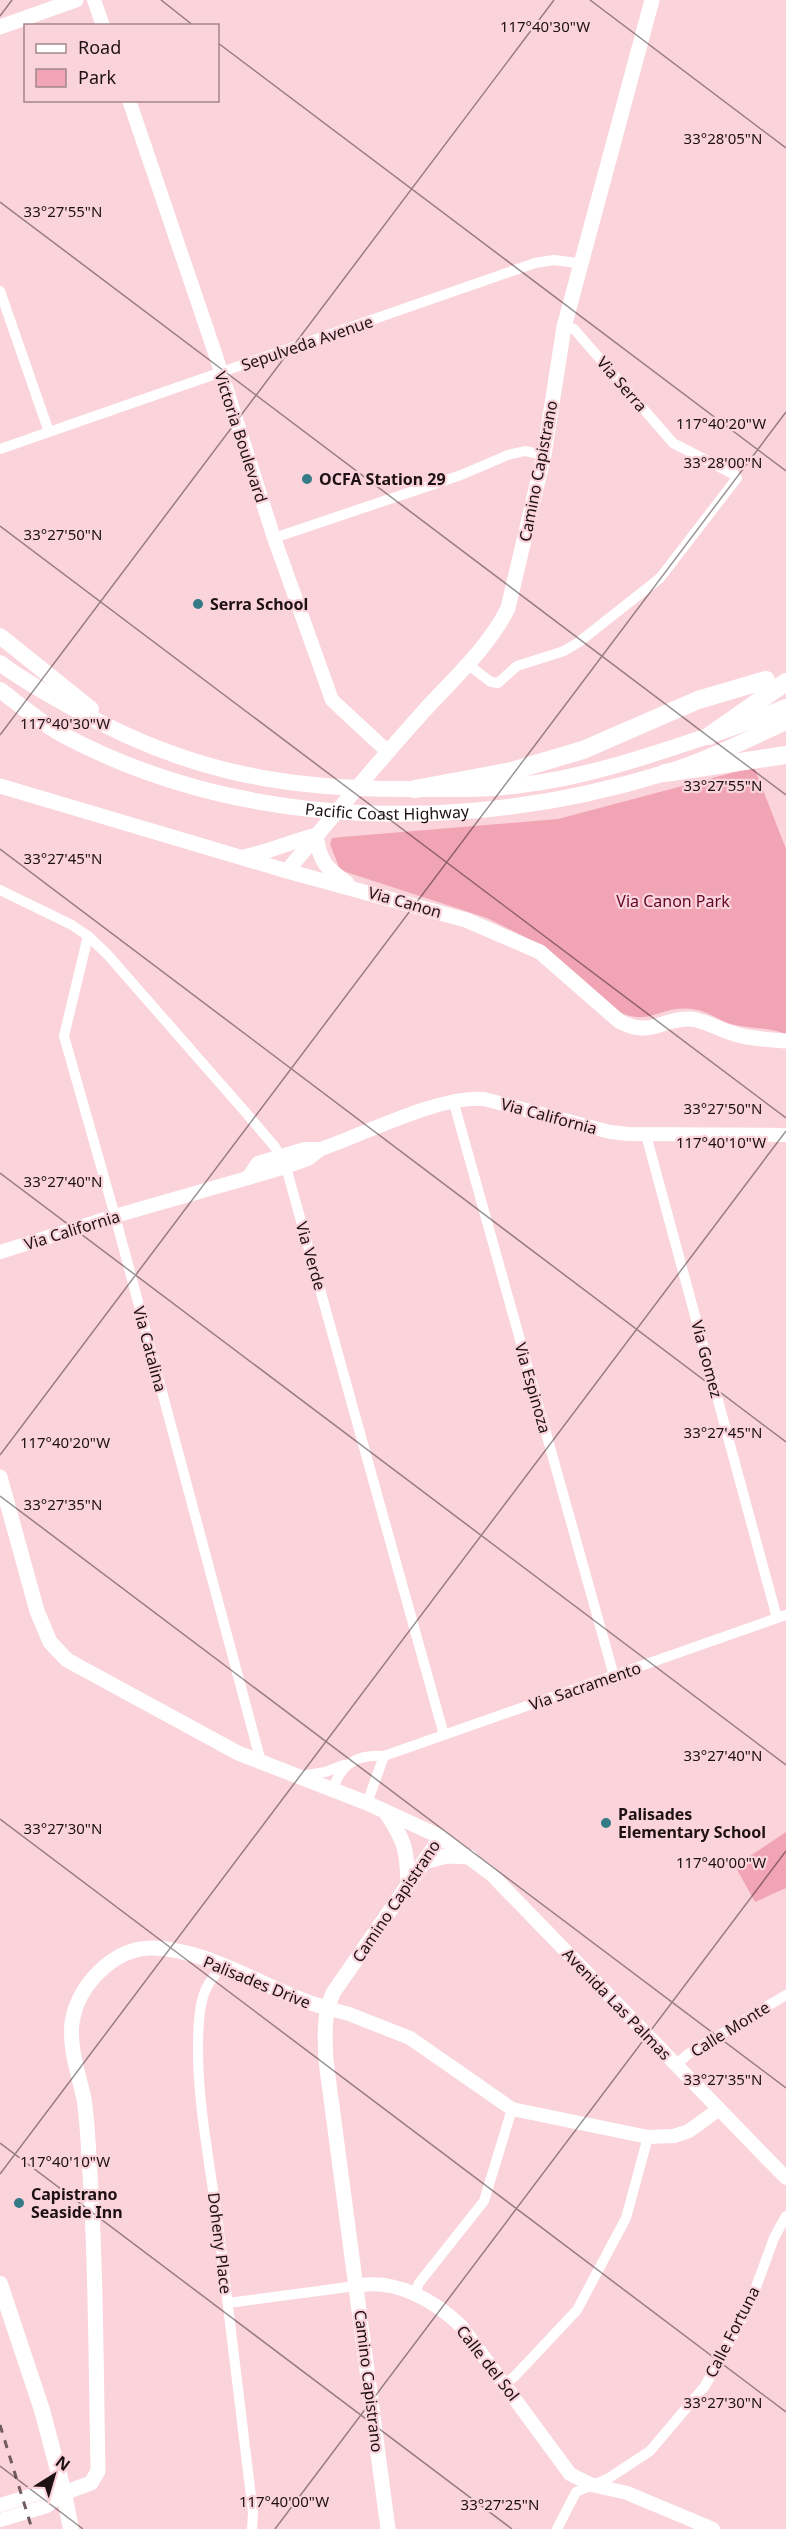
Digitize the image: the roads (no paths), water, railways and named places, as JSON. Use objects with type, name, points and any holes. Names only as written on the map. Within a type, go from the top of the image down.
[{"type":"highway","points":[[415,789],[512,771],[583,750],[699,700],[766,680]]},
{"type":"highway","points":[[709,736],[786,682]]},
{"type":"highway","points":[[665,773],[786,755]]},
{"type":"main road","points":[[0,27],[76,0]]},
{"type":"main road","name":"Camino Capistrano","points":[[287,871],[388,752],[467,664],[501,623],[508,608],[544,454],[564,327],[583,264],[652,0]]},
{"type":"main road","points":[[0,636],[122,735]]},
{"type":"main road","name":"Pacific Coast Highway","points":[[0,663],[47,693],[122,735],[202,765],[302,786],[356,790],[467,790],[521,786],[571,777],[635,760],[709,736],[756,720],[786,706]]},
{"type":"main road","name":"Pacific Coast Highway","points":[[0,690],[61,734],[107,756],[186,785],[304,810],[436,814],[529,804],[665,773],[786,722]]},
{"type":"main road","points":[[0,697],[61,734]]},
{"type":"main road","name":"Via Canon","points":[[0,786],[287,871],[466,920],[540,952],[629,1027],[642,1029],[688,1019],[704,1021],[735,1035],[786,1041]]},
{"type":"main road","points":[[241,857],[264,853],[295,840],[316,835],[318,853],[328,869],[354,888]]},
{"type":"main road","name":"Camino Capistrano","points":[[0,1477],[37,1611],[50,1642],[67,1660],[238,1753],[367,1803],[441,1837],[333,1993],[327,2008],[324,2027],[326,2061],[388,2529]]},
{"type":"main road","points":[[385,1811],[402,1835],[407,1852],[408,1885]]},
{"type":"main road","points":[[424,1862],[447,1856],[470,1857]]},
{"type":"main road","name":"Palisades Drive","points":[[64,2493],[91,2483],[98,2471],[89,2159],[84,2103],[73,2047],[72,2024],[79,2000],[91,1981],[105,1967],[121,1956],[151,1948],[224,1965],[305,2002],[327,2008]]},
{"type":"main road","points":[[0,2284],[42,2410],[64,2493],[70,2529]]},
{"type":"street","points":[[94,0],[102,24]]},
{"type":"street","name":"Victoria Boulevard","points":[[130,102],[274,538],[332,700],[388,752]]},
{"type":"street","name":"Sepulveda Avenue","points":[[0,449],[535,263],[554,260],[583,264]]},
{"type":"street","points":[[0,291],[49,432]]},
{"type":"street","name":"Via Serra","points":[[467,664],[495,684],[518,666],[564,651],[593,633],[664,574],[736,481],[735,475],[672,443],[574,329],[564,327]]},
{"type":"street","points":[[274,538],[461,475],[508,455],[525,451],[544,454]]},
{"type":"street","name":"Via Verde","points":[[0,890],[88,936],[107,954],[248,1114],[283,1161],[444,1735]]},
{"type":"street","name":"Via Catalina","points":[[88,936],[64,1036],[115,1216],[261,1762]]},
{"type":"street","name":"Via California","points":[[0,1252],[248,1178],[258,1163],[283,1161],[305,1149],[321,1149],[453,1100],[484,1099],[610,1132],[646,1135],[786,1135]]},
{"type":"street","name":"Via Espinoza","points":[[453,1100],[614,1676]]},
{"type":"street","name":"Via Gomez","points":[[646,1135],[781,1617]]},
{"type":"street","name":"Via Sacramento","points":[[299,1777],[325,1772],[368,1756],[384,1756],[781,1617]]},
{"type":"street","points":[[367,1803],[384,1756]]},
{"type":"street","points":[[333,1790],[344,1765]]},
{"type":"street","name":"Avenida Las Palmas","points":[[441,1837],[491,1874],[786,2178]]},
{"type":"street","name":"Doheny Place","points":[[224,1965],[211,1978],[204,1990],[199,2019],[198,2073],[253,2513],[252,2529]]},
{"type":"street","name":"Calle Monte","points":[[676,2065],[688,2054],[786,1995]]},
{"type":"street","name":"Palisades Drive","points":[[327,2008],[349,2014],[410,2038],[512,2109],[648,2137],[674,2136],[688,2131],[719,2109]]},
{"type":"street","points":[[415,2294],[419,2283],[484,2201],[512,2109]]},
{"type":"street","points":[[506,2384],[577,2310],[626,2218],[648,2137]]},
{"type":"street","name":"Calle Fortuna","points":[[557,2529],[576,2492],[609,2478],[650,2451],[705,2386],[749,2306],[774,2238],[786,2216]]},
{"type":"street","name":"Calle del Sol","points":[[228,2303],[368,2284],[415,2294],[448,2313],[461,2326],[506,2384],[570,2474],[592,2485],[627,2493],[713,2529]]},
{"type":"street","points":[[0,2505],[43,2492],[64,2493]]},
{"type":"street","points":[[0,2520],[46,2506],[64,2493]]},
{"type":"railway","points":[[0,2425],[32,2529]]},
{"type":"place","name":"OCFA Station 29","points":[[307,479]]},
{"type":"place","name":"Serra School","points":[[198,604]]},
{"type":"place","name":"Palisades Elementary School","points":[[606,1823]]},
{"type":"place","name":"Capistrano Seaside Inn","points":[[19,2203]]},
{"type":"park label","name":"Via Canon Park","points":[[673,901]]}]
